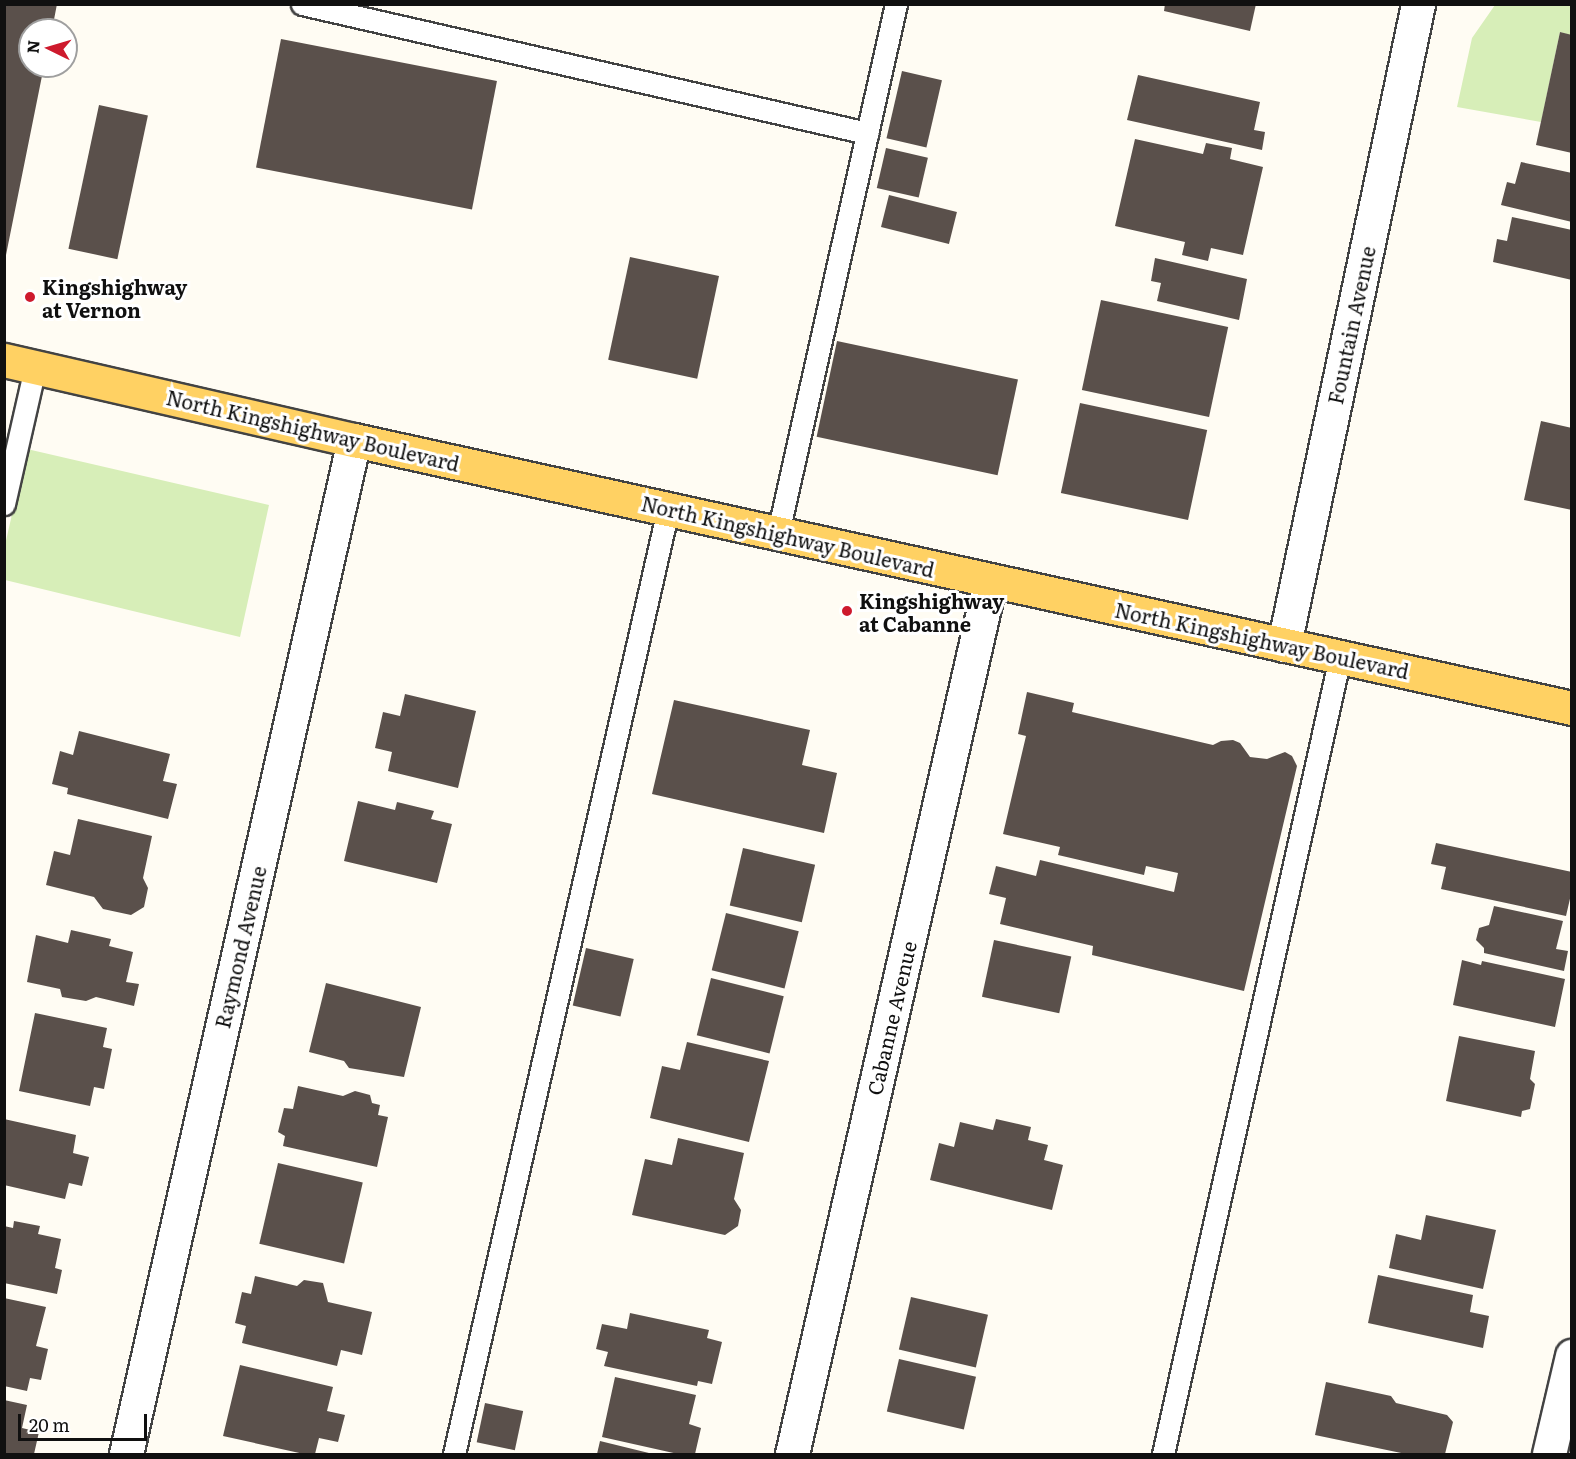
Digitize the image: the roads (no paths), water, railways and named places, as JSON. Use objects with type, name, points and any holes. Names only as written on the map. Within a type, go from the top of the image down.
[{"type":"main road","name":"North Kingshighway Boulevard","points":[[20,363],[354,440],[1572,708]]},
{"type":"street","name":"Fountain Avenue","points":[[1284,645],[1418,4]]},
{"type":"street","name":"Raymond Avenue","points":[[126,1455],[354,440]]},
{"type":"street","name":"Cabanne Avenue","points":[[792,1455],[990,581]]},
{"type":"street","points":[[1549,1455],[1572,1356]]},
{"type":"lane","points":[[302,4],[867,133]]},
{"type":"lane","points":[[778,533],[896,4]]},
{"type":"lane","points":[[4,504],[20,363]]},
{"type":"lane","points":[[454,1455],[669,509]]},
{"type":"lane","points":[[1162,1455],[1340,657]]},
{"type":"place","name":"Kingshighway at Vernon","points":[[30,297]]},
{"type":"place","name":"Kingshighway at Cabanne","points":[[847,611]]}]
